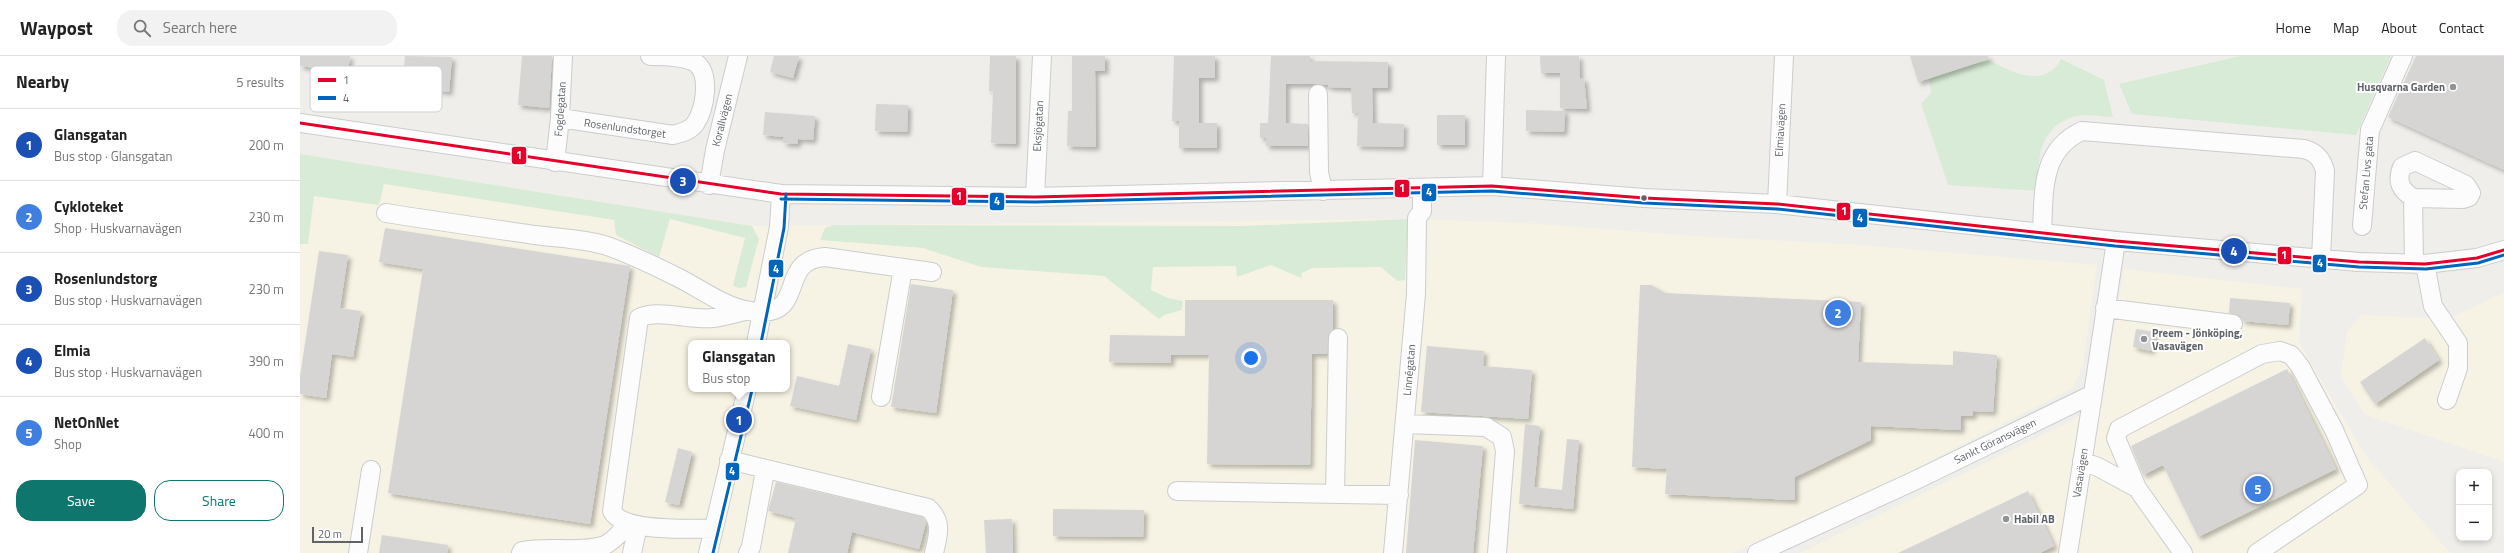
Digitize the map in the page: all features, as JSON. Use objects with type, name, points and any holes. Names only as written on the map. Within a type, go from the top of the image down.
[{"type":"street","name":"Fogdegatan","points":[[555,162],[560,118],[563,56]]},
{"type":"street","name":"Rosenlundstorget","points":[[560,118],[673,135],[685,132],[694,125],[700,114],[705,78],[695,62],[685,58],[650,56]]},
{"type":"street","name":"Korallvägen","points":[[709,185],[715,150],[738,56]]},
{"type":"street","name":"Eksjögatan","points":[[1035,197],[1042,56]]},
{"type":"street","points":[[1492,186],[1496,56]]},
{"type":"street","name":"Elmiavägen","points":[[1777,204],[1784,56]]},
{"type":"street","name":"Stefan Livs gata","points":[[2362,226],[2370,130],[2403,56]]},
{"type":"street","points":[[1318,94],[1319,172],[1323,191]]},
{"type":"street","points":[[300,123],[709,185],[781,194],[1035,197],[1422,189],[1492,186],[1644,198],[1777,204],[2116,241],[2359,262],[2419,263],[2477,258],[2504,250]]},
{"type":"street","points":[[2042,233],[2047,172],[2061,144],[2082,131],[2304,149],[2313,151],[2323,162],[2325,171],[2321,259]]},
{"type":"street","name":"Linnégatan","points":[[1393,553],[1416,294],[1417,218],[1422,211],[1422,189]]},
{"type":"street","points":[[756,340],[754,312],[779,227],[781,194]]},
{"type":"street","points":[[2413,198],[2419,263],[2433,306],[2458,343],[2458,368],[2447,400]]},
{"type":"street","points":[[386,213],[603,245],[680,279],[711,298],[754,312]]},
{"type":"street","points":[[2093,394],[2116,241]]},
{"type":"street","points":[[713,529],[633,525],[615,518],[612,512],[639,318],[649,313],[678,318],[712,319],[780,308],[783,305],[798,270],[804,262],[814,257],[824,257],[932,272]]},
{"type":"street","points":[[880,397],[903,268]]},
{"type":"street","points":[[2105,308],[2233,324]]},
{"type":"street","points":[[1335,494],[1338,338]]},
{"type":"street","points":[[2183,553],[2138,488],[2116,438],[2119,429],[2150,411],[2262,354],[2280,351],[2291,355],[2300,366],[2334,430],[2358,485],[2257,553]]},
{"type":"street","points":[[708,553],[746,392]]},
{"type":"street","name":"Vasavägen","points":[[2068,553],[2093,394]]},
{"type":"street","name":"Sankt Göransvägen","points":[[1757,553],[1916,480],[2093,394]]},
{"type":"street","points":[[1405,424],[1486,427],[1502,437],[1505,451],[1497,553]]},
{"type":"street","points":[[729,460],[928,508],[937,519],[939,531],[934,553]]},
{"type":"street","points":[[2082,461],[2098,467],[2138,488]]},
{"type":"street","points":[[358,553],[371,470]]},
{"type":"street","points":[[748,553],[751,547],[766,470]]},
{"type":"street","points":[[1177,491],[1398,495]]},
{"type":"street","points":[[521,553],[522,551],[535,549],[579,550],[606,545],[633,525]]},
{"type":"street","points":[[632,553],[633,525]]},
{"type":"shaded area","points":[[300,154],[752,226],[1408,219],[1526,223],[1694,236],[1846,244],[2097,265],[2083,365],[2073,388],[1901,476],[1732,553],[300,553]]},
{"type":"shaded area","points":[[2124,269],[2302,289],[2299,343],[2365,455],[2450,553],[1800,553],[2066,424],[2102,400]]},
{"type":"shaded area","points":[[2504,293],[2504,462],[2364,414],[2341,376],[2347,331],[2362,315],[2447,319]]},
{"type":"green space","points":[[2240,56],[2391,56],[2356,135],[2132,114],[2119,84]]},
{"type":"green space","points":[[1988,59],[2017,73],[2027,76],[2037,76],[2046,74],[2054,68],[2061,59],[2104,80],[2113,117],[2088,115],[2077,116],[2061,122],[2053,129],[2042,146],[2038,191],[1948,185],[1921,104],[1931,93],[1929,78]]},
{"type":"green space","points":[[300,154],[752,226],[759,239],[746,287],[738,288],[733,285],[745,238],[670,219],[659,257],[616,235],[614,220],[384,184],[379,205],[314,196],[308,244],[300,244]]},
{"type":"green space","points":[[1408,219],[1405,280],[1397,281],[1381,267],[1312,268],[1302,273],[1301,278],[1271,265],[1237,277],[1236,266],[1153,267],[1151,290],[1168,298],[1183,301],[1182,310],[1164,315],[1159,319],[1104,276],[981,267],[923,248],[820,240],[825,228],[834,225],[1244,226]]},
{"type":"building","points":[[300,56],[350,56],[349,66],[310,66],[310,67],[300,66]]},
{"type":"building","points":[[405,56],[452,57],[449,92],[442,91],[442,66],[404,66]]},
{"type":"building","points":[[522,56],[552,56],[549,108],[518,105]]},
{"type":"building","points":[[774,56],[799,56],[793,78],[770,72]]},
{"type":"building","points":[[990,56],[1016,56],[1016,144],[991,143],[993,91],[989,91]]},
{"type":"building","points":[[1072,56],[1105,56],[1105,71],[1095,71],[1096,147],[1067,146],[1068,111],[1072,111]]},
{"type":"building","points":[[1174,56],[1215,56],[1215,78],[1199,78],[1199,123],[1217,123],[1217,148],[1179,148],[1179,121],[1172,121]]},
{"type":"building","points":[[1271,56],[1310,56],[1310,61],[1388,62],[1388,88],[1372,88],[1373,123],[1404,124],[1403,147],[1357,146],[1358,113],[1352,113],[1351,88],[1328,87],[1328,85],[1318,84],[1286,84],[1286,123],[1308,124],[1308,146],[1266,146],[1266,138],[1260,138],[1260,123],[1268,123]]},
{"type":"building","points":[[1540,56],[1579,56],[1580,79],[1584,78],[1587,109],[1560,108],[1560,73],[1541,73]]},
{"type":"building","points":[[1910,56],[1988,56],[1989,59],[1918,82]]},
{"type":"building","name":"Husqvarna Garden","points":[[2416,56],[2504,56],[2504,170],[2388,117]]},
{"type":"building","points":[[876,104],[908,105],[907,132],[875,131]]},
{"type":"building","points":[[1526,110],[1565,111],[1564,132],[1526,131]]},
{"type":"building","points":[[765,112],[815,116],[813,140],[798,139],[797,144],[783,143],[784,137],[763,135]]},
{"type":"building","points":[[1437,115],[1465,115],[1465,145],[1437,145]]},
{"type":"building","points":[[385,228],[630,266],[590,524],[388,493],[423,269],[379,262]]},
{"type":"building","points":[[319,251],[348,255],[340,308],[361,311],[353,357],[332,354],[326,398],[300,394],[300,376]]},
{"type":"building","points":[[911,284],[953,290],[936,413],[891,407]]},
{"type":"building","points":[[1640,285],[1652,285],[1665,293],[1861,302],[1858,362],[1953,365],[1953,351],[1997,355],[1993,412],[1973,411],[1973,416],[1961,416],[1961,430],[1871,426],[1871,440],[1795,477],[1795,500],[1665,494],[1667,469],[1632,467]]},
{"type":"building","points":[[2230,298],[2290,303],[2288,325],[2243,321],[2239,315],[2229,313]]},
{"type":"building","points":[[1185,300],[1333,300],[1333,329],[1328,337],[1327,354],[1312,354],[1310,465],[1207,464],[1209,355],[1171,355],[1171,363],[1109,362],[1110,335],[1185,336]]},
{"type":"building","points":[[2136,329],[2155,332],[2151,351],[2133,347]]},
{"type":"building","points":[[2425,338],[2439,360],[2375,404],[2360,382]]},
{"type":"building","points":[[848,344],[871,349],[856,420],[790,406],[797,376],[839,386]]},
{"type":"building","points":[[1427,346],[1484,351],[1483,366],[1532,370],[1528,419],[1421,412]]},
{"type":"building","points":[[2287,369],[2336,469],[2198,537],[2163,465],[2143,475],[2131,446]]},
{"type":"building","points":[[1525,424],[1540,426],[1534,487],[1562,490],[1567,439],[1579,440],[1573,509],[1519,504]]},
{"type":"building","points":[[1415,440],[1483,446],[1473,553],[1406,553]]},
{"type":"building","points":[[678,448],[692,452],[679,505],[665,502]]},
{"type":"building","points":[[776,482],[923,517],[926,522],[919,549],[852,532],[847,553],[788,553],[796,518],[768,511]]},
{"type":"building","name":"Habil AB","points":[[2028,491],[2054,546],[2040,553],[1898,553]]},
{"type":"building","points":[[1053,509],[1144,510],[1143,537],[1053,536]]},
{"type":"building","points":[[1012,519],[1013,553],[986,553],[984,520]]},
{"type":"building","points":[[382,535],[448,545],[447,553],[379,553]]},
{"type":"transit line","name":"1","points":[[300,123],[781,194],[1035,197],[1492,186],[1644,198],[1777,204],[2116,241],[2359,262],[2425,264],[2477,258],[2504,250]]},
{"type":"transit line","name":"4","points":[[781,199],[1035,202],[1492,191],[1644,203],[1777,209],[2115,246],[2359,267],[2426,269],[2478,263],[2504,255]]},
{"type":"transit line","name":"4","points":[[762,340],[784,228],[786,194]]},
{"type":"transit line","name":"4","points":[[713,553],[752,392]]},
{"type":"place","name":"Husqvarna Garden","points":[[2453,87]]},
{"type":"place","name":"Rosenlundstorg","points":[[683,181]]},
{"type":"place","name":"Elmia","points":[[2234,251]]},
{"type":"place","name":"Cykloteket","points":[[1838,313]]},
{"type":"place","name":"Preem - Jönköping, Vasavägen","points":[[2144,339]]},
{"type":"place","name":"Glansgatan","points":[[739,420]]},
{"type":"place","name":"NetOnNet","points":[[2258,489]]},
{"type":"place","name":"Habil AB","points":[[2006,519]]}]
